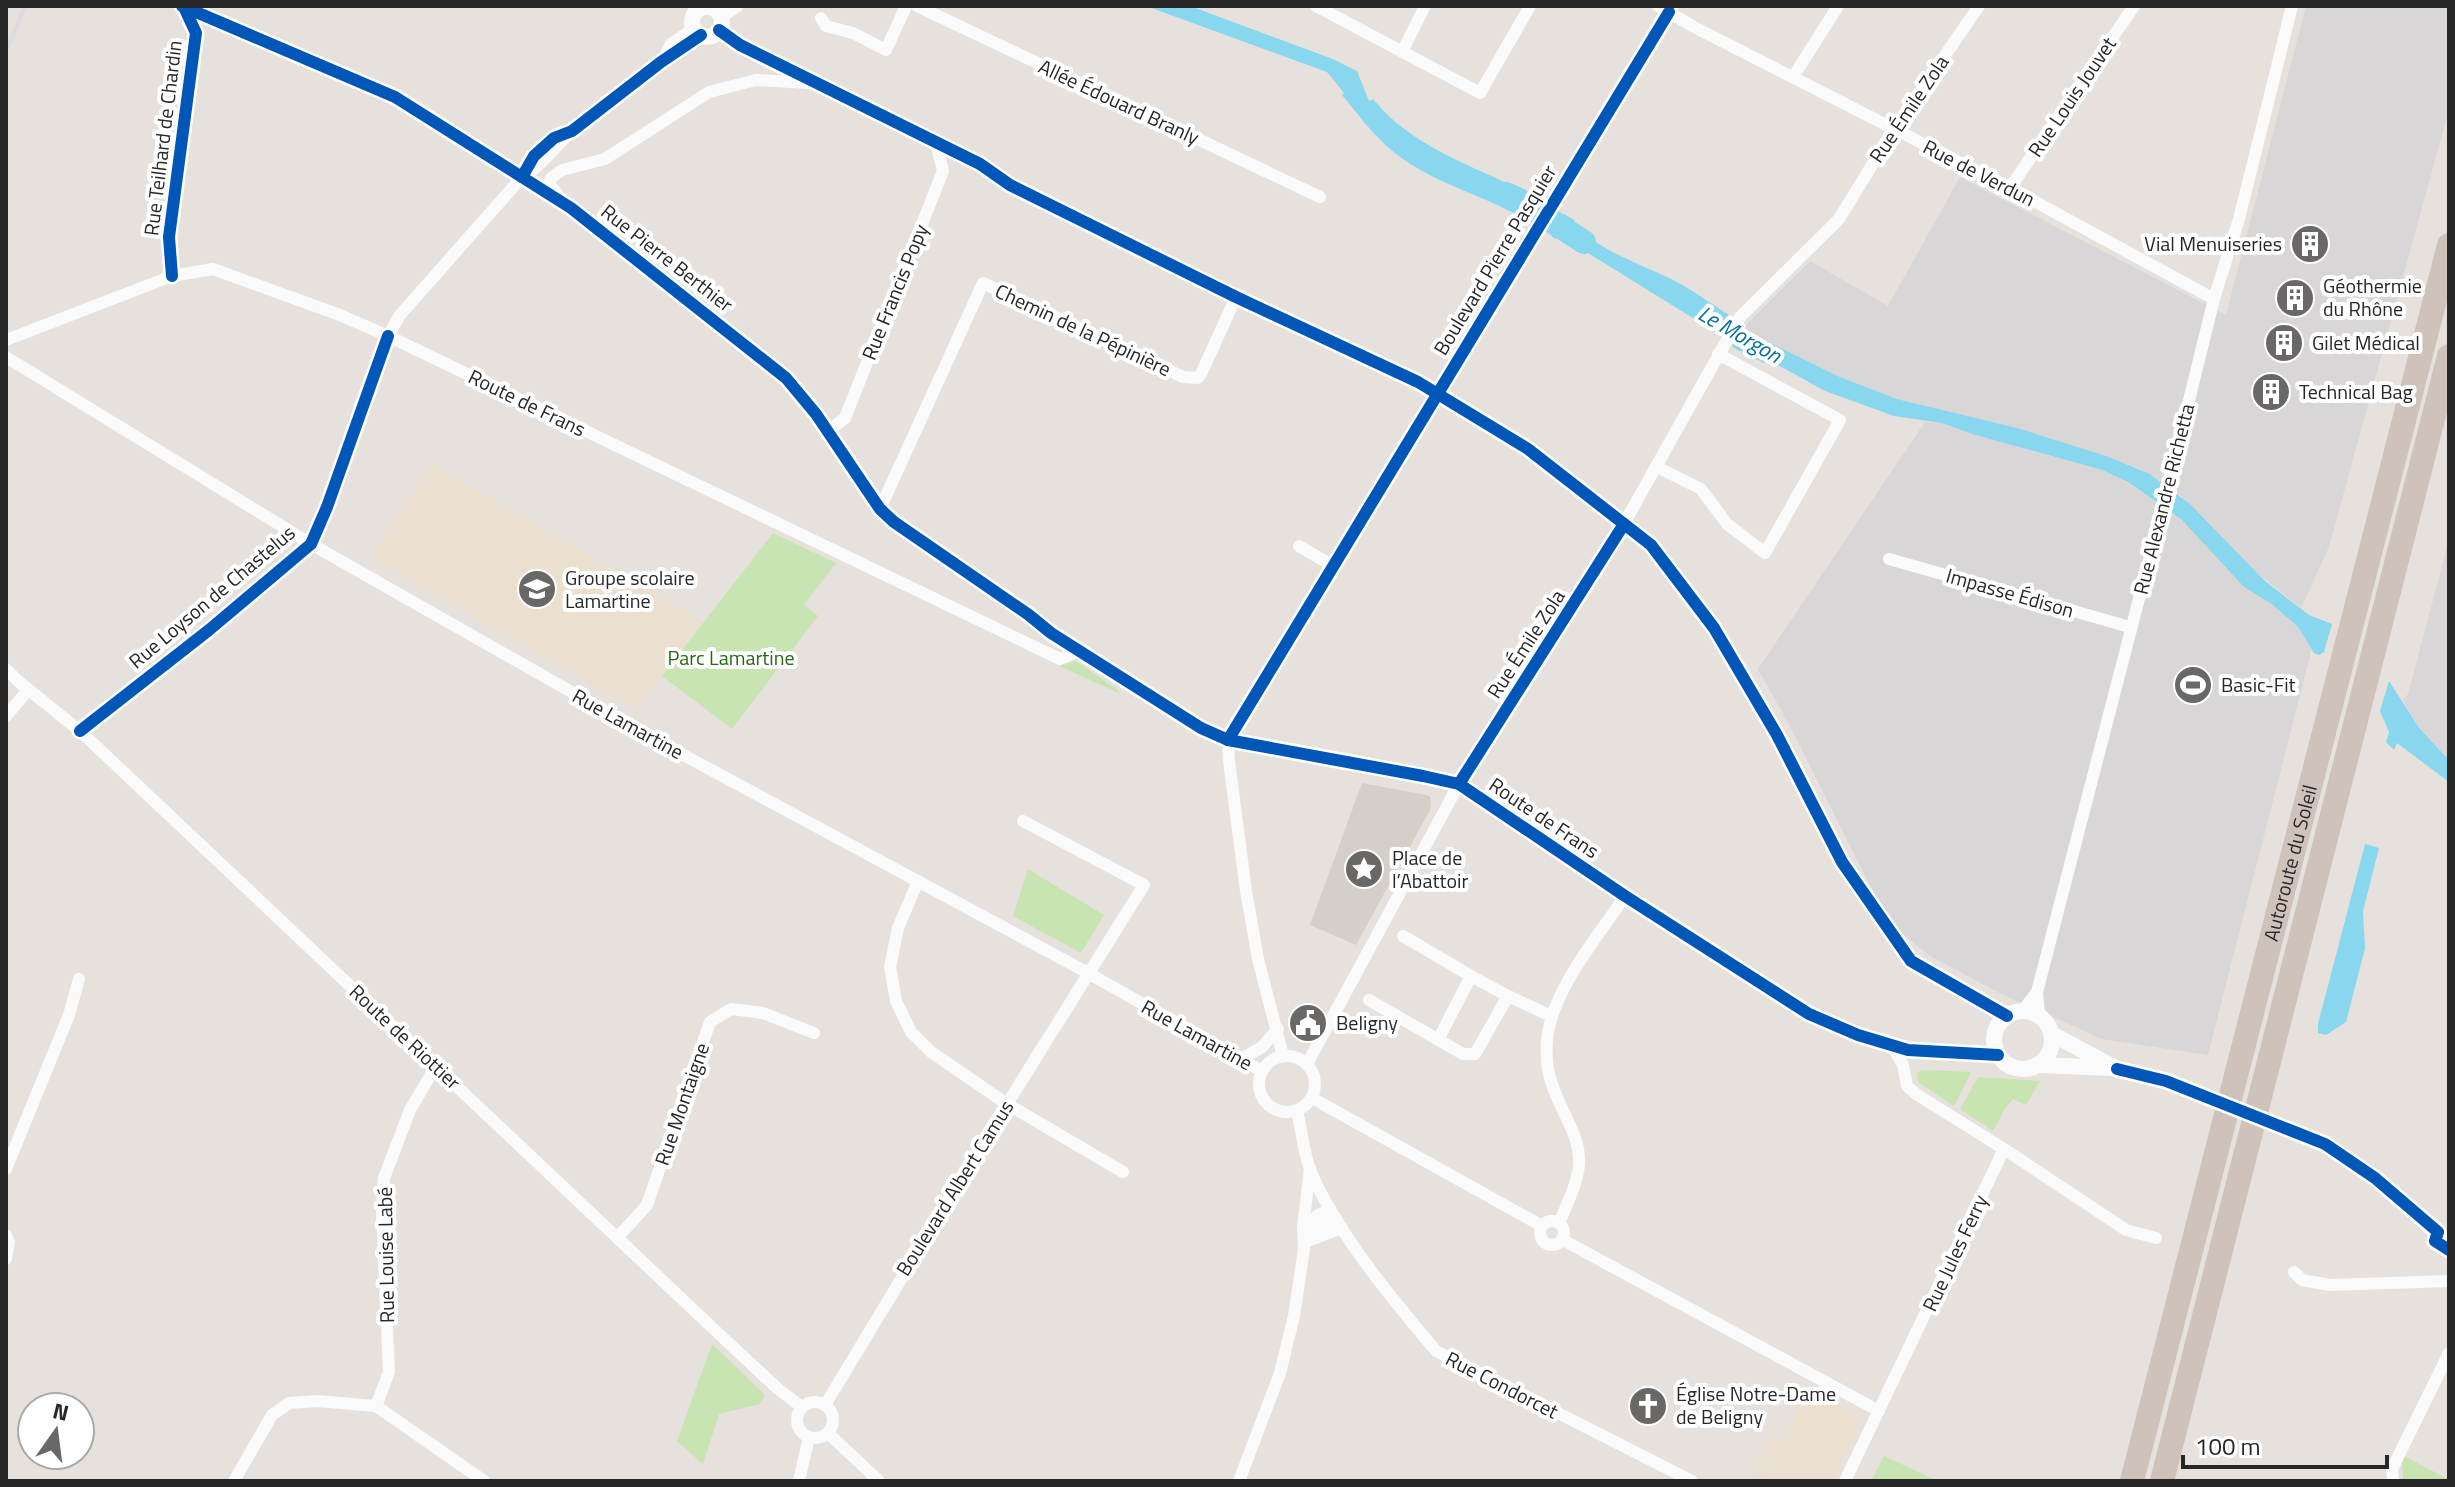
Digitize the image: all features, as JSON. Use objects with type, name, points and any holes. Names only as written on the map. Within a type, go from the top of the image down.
[{"type":"highway","name":"Autoroute du Soleil","points":[[2132,1481],[2449,245]]},
{"type":"highway","name":"Autoroute du Soleil","points":[[2162,1481],[2449,356]]},
{"type":"street","name":"Rue Pierre Berthier","points":[[183,6],[395,97],[571,208],[786,378],[816,414],[880,509],[894,522],[1054,634]]},
{"type":"street","name":"Rue Teilhard de Chardin","points":[[172,276],[169,237],[196,33],[183,6]]},
{"type":"street","points":[[708,13],[711,36],[697,32],[692,19],[708,13],[738,6]]},
{"type":"street","points":[[821,18],[826,26],[853,33],[886,50],[906,6]]},
{"type":"street","name":"Allée Édouard Branly","points":[[917,6],[1320,197]]},
{"type":"street","points":[[1317,6],[1480,93],[1530,6]]},
{"type":"street","points":[[1402,52],[1425,6]]},
{"type":"street","points":[[1793,77],[1838,6]]},
{"type":"street","name":"Rue Émile Zola","points":[[1307,1064],[1459,784],[1624,524],[1740,317],[1839,219],[1894,129],[1979,6]]},
{"type":"street","name":"Rue Louis Jouvet","points":[[2010,188],[2134,6]]},
{"type":"street","name":"Rue Alexandre Richetta","points":[[2023,1014],[2037,992],[2292,6]]},
{"type":"street","name":"Rue de Verdun","points":[[1667,8],[1694,27],[2010,188],[2214,299]]},
{"type":"street","name":"Boulevard Pierre Pasquier","points":[[1228,740],[1553,204],[1667,8]]},
{"type":"street","points":[[708,13],[740,45],[980,164],[1010,185],[1236,297],[1418,382],[1528,449],[1651,545],[1714,628],[1777,735],[1842,862],[1911,961],[2049,1025],[2052,1034],[2049,1054],[2039,1065]]},
{"type":"street","name":"Rue Loyson de Chastelus","points":[[80,731],[209,630],[311,544],[388,336],[400,315],[522,177],[542,164],[572,131],[661,62],[671,44],[697,32]]},
{"type":"street","points":[[571,208],[549,184],[551,178],[562,170],[605,159],[709,92],[756,80],[793,80],[822,85]]},
{"type":"street","name":"Rue Francis Popy","points":[[827,432],[845,418],[943,171],[936,143]]},
{"type":"street","name":"Route de Frans","points":[[6,340],[172,276],[213,269],[340,315],[388,336],[1032,647],[1060,659],[1070,655],[1074,648]]},
{"type":"street","name":"Chemin de la Pépinière","points":[[880,509],[983,283],[1190,378],[1198,378],[1201,374],[1236,297]]},
{"type":"street","points":[[1657,467],[1701,489],[1727,524],[1765,553],[1840,420],[1719,352]]},
{"type":"street","name":"Rue Lamartine","points":[[6,357],[311,544],[663,744],[1262,1071]]},
{"type":"street","points":[[1299,546],[1333,566]]},
{"type":"street","name":"Impasse Édison","points":[[1889,559],[2130,627]]},
{"type":"street","points":[[1032,647],[1054,634]]},
{"type":"street","name":"Route de Frans","points":[[1054,634],[1201,728],[1228,740],[1459,784],[1625,896],[1809,1014],[1893,1047],[1998,1055]]},
{"type":"street","name":"Route de Riottier","points":[[6,669],[80,731],[778,1389],[802,1407]]},
{"type":"street","points":[[6,716],[28,690]]},
{"type":"street","points":[[1228,740],[1246,891],[1258,959],[1283,1056]]},
{"type":"street","name":"Boulevard Albert Camus","points":[[825,1405],[1144,885],[1023,821]]},
{"type":"street","points":[[918,881],[898,928],[890,967],[896,1001],[911,1032],[931,1052],[1007,1104],[1123,1172]]},
{"type":"street","points":[[1559,1223],[1576,1182],[1579,1163],[1572,1130],[1550,1081],[1547,1052],[1551,1016],[1560,993],[1625,896]]},
{"type":"street","points":[[1403,936],[1508,996],[1551,1016]]},
{"type":"street","points":[[1438,1040],[1471,976]]},
{"type":"street","points":[[6,1169],[69,1015],[79,979]]},
{"type":"street","points":[[1369,1000],[1463,1054],[1475,1054],[1508,996]]},
{"type":"street","name":"Rue Montaigne","points":[[618,1237],[647,1205],[710,1022],[731,1009],[763,1013],[814,1033]]},
{"type":"street","points":[[2023,1014],[1995,1032],[1998,1055],[2012,1067],[2039,1065],[2117,1069]]},
{"type":"street","points":[[1240,1060],[1262,1047],[1278,1029]]},
{"type":"street","points":[[2052,1034],[2117,1069],[2187,1089],[2340,1152],[2445,1236]]},
{"type":"street","points":[[1893,1047],[1903,1065],[1907,1086],[1916,1094],[2126,1230],[2156,1238]]},
{"type":"street","points":[[1903,1065],[1921,1051]]},
{"type":"street","points":[[1283,1056],[1300,1059],[1307,1064],[1312,1069],[1316,1084],[1312,1098],[1297,1111],[1288,1113],[1269,1107],[1259,1090],[1262,1071],[1267,1064],[1283,1056]]},
{"type":"street","name":"Rue Louise Labé","points":[[376,1406],[389,1372],[382,1214],[384,1178],[410,1110],[436,1066]]},
{"type":"street","points":[[1312,1098],[1542,1226]]},
{"type":"street","name":"Rue Condorcet","points":[[1297,1111],[1310,1168],[1336,1218],[1408,1318],[1436,1351],[1692,1481]]},
{"type":"street","name":"Rue Jules Ferry","points":[[1845,1481],[2004,1149]]},
{"type":"street","points":[[1239,1481],[1280,1373],[1294,1316],[1305,1242],[1303,1228],[1310,1168]]},
{"type":"street","points":[[1303,1228],[1318,1215],[1336,1218]]},
{"type":"street","points":[[1305,1242],[1318,1226],[1336,1218]]},
{"type":"street","points":[[1548,1221],[1559,1223],[1564,1229],[1563,1240],[1556,1245],[1545,1243],[1540,1237],[1542,1226],[1548,1221]]},
{"type":"street","points":[[6,1235],[9,1242],[6,1259]]},
{"type":"street","points":[[1563,1240],[1879,1411]]},
{"type":"street","points":[[2294,1272],[2302,1280],[2330,1285],[2449,1281]]},
{"type":"street","points":[[2393,1481],[2392,1469],[2449,1353]]},
{"type":"street","points":[[234,1481],[272,1415],[289,1403],[317,1401],[376,1406],[484,1481]]},
{"type":"street","points":[[813,1402],[825,1405],[833,1418],[828,1433],[819,1438],[804,1434],[797,1418],[802,1407],[813,1402]]},
{"type":"street","points":[[828,1433],[879,1481]]},
{"type":"street","points":[[799,1481],[809,1437]]},
{"type":"shaded area","points":[[2306,6],[2449,6],[2449,109],[2329,547],[2301,608],[2251,568],[2179,494],[2139,468],[2017,428],[1897,399],[1840,377],[1746,331],[1744,327],[1810,261],[1888,306],[1960,177],[2226,315]]},
{"type":"shaded area","points":[[1925,422],[1942,423],[2119,477],[2193,530],[2244,587],[2290,619],[2312,648],[2208,1055],[2102,1039],[2003,995],[1927,954],[1893,925],[1758,669]]},
{"type":"shaded area","name":"Groupe scolaire Lamartine","points":[[432,464],[703,621],[635,709],[370,557]]},
{"type":"shaded area","points":[[2449,540],[2449,760],[2420,729],[2403,700],[2408,694]]},
{"type":"shaded area","name":"Place de l’Abattoir","points":[[1362,783],[1426,795],[1431,803],[1356,945],[1310,925]]},
{"type":"shaded area","points":[[1796,1384],[1856,1417],[1859,1427],[1833,1481],[1764,1481],[1776,1458],[1773,1456],[1762,1479],[1751,1473],[1771,1436],[1781,1440],[1779,1444],[1782,1445],[1800,1406],[1788,1399]]},
{"type":"green space","name":"Parc Lamartine","points":[[773,533],[836,563],[804,605],[818,616],[732,729],[662,676]]},
{"type":"green space","points":[[1076,661],[1119,691],[1119,693],[1059,666]]},
{"type":"green space","points":[[1028,869],[1104,915],[1081,953],[1013,916]]},
{"type":"green space","points":[[1922,1070],[1971,1072],[1954,1106],[1918,1082],[1917,1073]]},
{"type":"green space","points":[[1978,1077],[2040,1081],[2026,1105],[2013,1099],[1993,1131],[1960,1109]]},
{"type":"green space","points":[[712,1344],[765,1395],[760,1404],[719,1414],[703,1464],[677,1441]]},
{"type":"green space","points":[[1884,1456],[1938,1481],[1871,1481]]},
{"type":"green space","points":[[2404,1456],[2446,1478],[2449,1473],[2449,1481],[2403,1481]]},
{"type":"water","points":[[1146,6],[1190,6],[1333,59],[1357,71],[1369,101],[1373,99],[1390,117],[1429,146],[1539,200],[1527,220],[1432,176],[1403,159],[1378,137],[1327,72]]},
{"type":"water","points":[[1564,214],[1597,243],[1677,282],[1729,315],[1717,333],[1559,235],[1556,239],[1551,236]]},
{"type":"water","points":[[1736,322],[1746,331],[1840,377],[1897,399],[2017,428],[2106,456],[2148,473],[2190,504],[2265,581],[2309,615],[2332,624],[2324,652],[2319,655],[2314,653],[2298,627],[2273,605],[2244,587],[2182,520],[2128,482],[2102,470],[1942,423],[1894,416],[1825,391],[1776,364],[1764,363],[1732,347],[1734,343],[1727,339]]},
{"type":"water","points":[[2389,681],[2420,729],[2449,760],[2449,782],[2397,743],[2394,750],[2386,742],[2389,732],[2380,711]]},
{"type":"water","points":[[2365,844],[2379,848],[2363,911],[2365,948],[2346,1022],[2326,1035],[2318,1033],[2318,1024]]},
{"type":"waterway","name":"Le Morgon","points":[[1506,194],[1584,242]]},
{"type":"railway","points":[[6,51],[25,6]]},
{"type":"cycle path","points":[[182,6],[395,97],[571,208],[786,378],[816,414],[880,509],[894,522],[1051,633],[1201,728],[1228,740],[1459,784],[1625,896],[1809,1014],[1858,1035],[1908,1050],[1998,1055]]},
{"type":"cycle path","points":[[172,276],[169,237],[196,33],[184,7]]},
{"type":"cycle path","points":[[1228,740],[1669,12]]},
{"type":"cycle path","points":[[719,30],[740,45],[980,164],[1010,185],[1236,297],[1418,382],[1528,449],[1651,545],[1714,628],[1777,735],[1842,862],[1911,961],[2007,1016]]},
{"type":"cycle path","points":[[522,177],[534,156],[554,138],[572,131],[701,35]]},
{"type":"cycle path","points":[[80,731],[209,630],[311,544],[388,336]]},
{"type":"cycle path","points":[[1459,784],[1624,524]]},
{"type":"cycle path","points":[[2117,1069],[2166,1081],[2325,1144],[2375,1178],[2438,1232],[2435,1241],[2449,1250]]},
{"type":"place","name":"Vial Menuiseries","points":[[2310,244]]},
{"type":"place","name":"Géothermie du Rhône","points":[[2295,298]]},
{"type":"place","name":"Gilet Médical","points":[[2284,343]]},
{"type":"place","name":"Technical Bag","points":[[2271,392]]},
{"type":"place","name":"Groupe scolaire Lamartine","points":[[537,589]]},
{"type":"place","name":"Basic-Fit","points":[[2193,685]]},
{"type":"place","name":"Place de l’Abattoir","points":[[1364,869]]},
{"type":"place","name":"Beligny","points":[[1308,1023]]},
{"type":"place","name":"Église Notre-Dame de Beligny","points":[[1648,1406]]}]
